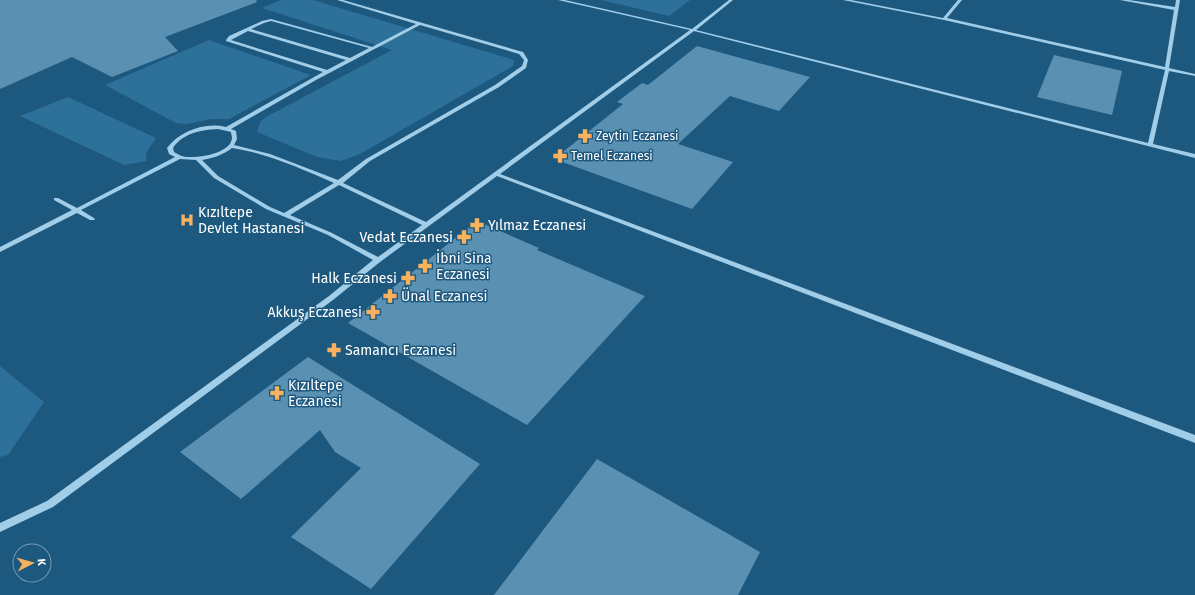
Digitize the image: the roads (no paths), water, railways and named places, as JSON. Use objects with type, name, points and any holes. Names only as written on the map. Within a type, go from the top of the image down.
[{"type":"street","points":[[285,215],[340,182],[368,160],[497,86],[524,67],[526,60],[521,53],[339,0]]},
{"type":"street","points":[[560,0],[693,30],[1195,156]]},
{"type":"street","points":[[0,528],[50,504],[331,298],[378,260],[693,30],[731,0]]},
{"type":"street","points":[[845,0],[944,19],[1195,76]]},
{"type":"street","points":[[944,19],[960,0]]},
{"type":"street","points":[[1122,0],[1177,9]]},
{"type":"street","points":[[1150,145],[1167,69],[1178,0]]},
{"type":"street","points":[[327,72],[228,40],[231,36],[271,20],[372,48]]},
{"type":"street","points":[[227,129],[327,72],[419,24]]},
{"type":"street","points":[[247,29],[350,60]]},
{"type":"street","points":[[0,250],[178,158],[198,159],[214,156],[231,146],[235,141],[236,136],[233,132],[227,129],[209,128],[188,133],[179,138],[170,148],[171,153],[178,158]]},
{"type":"street","points":[[231,146],[244,148],[273,157],[340,182],[427,225]]},
{"type":"street","points":[[198,159],[216,178],[268,208],[330,234],[378,260]]},
{"type":"street","points":[[496,174],[1195,440]]},
{"type":"street","points":[[56,199],[92,220]]},
{"type":"place","name":"Zeytin Eczanesi","points":[[585,136]]},
{"type":"place","name":"Temel Eczanesi","points":[[560,156]]},
{"type":"place","name":"Kızıltepe Devlet Hastanesi","points":[[187,220]]},
{"type":"place","name":"Yılmaz Eczanesi","points":[[477,225]]},
{"type":"place","name":"Vedat Eczanesi","points":[[464,237]]},
{"type":"place","name":"İbni Sina Eczanesi","points":[[425,266]]},
{"type":"place","name":"Halk Eczanesi","points":[[408,278]]},
{"type":"place","name":"Ünal Eczanesi","points":[[390,296]]},
{"type":"place","name":"Akkuş Eczanesi","points":[[373,312]]},
{"type":"place","name":"Samancı Eczanesi","points":[[334,350]]},
{"type":"place","name":"Kızıltepe Eczanesi","points":[[277,393]]}]
